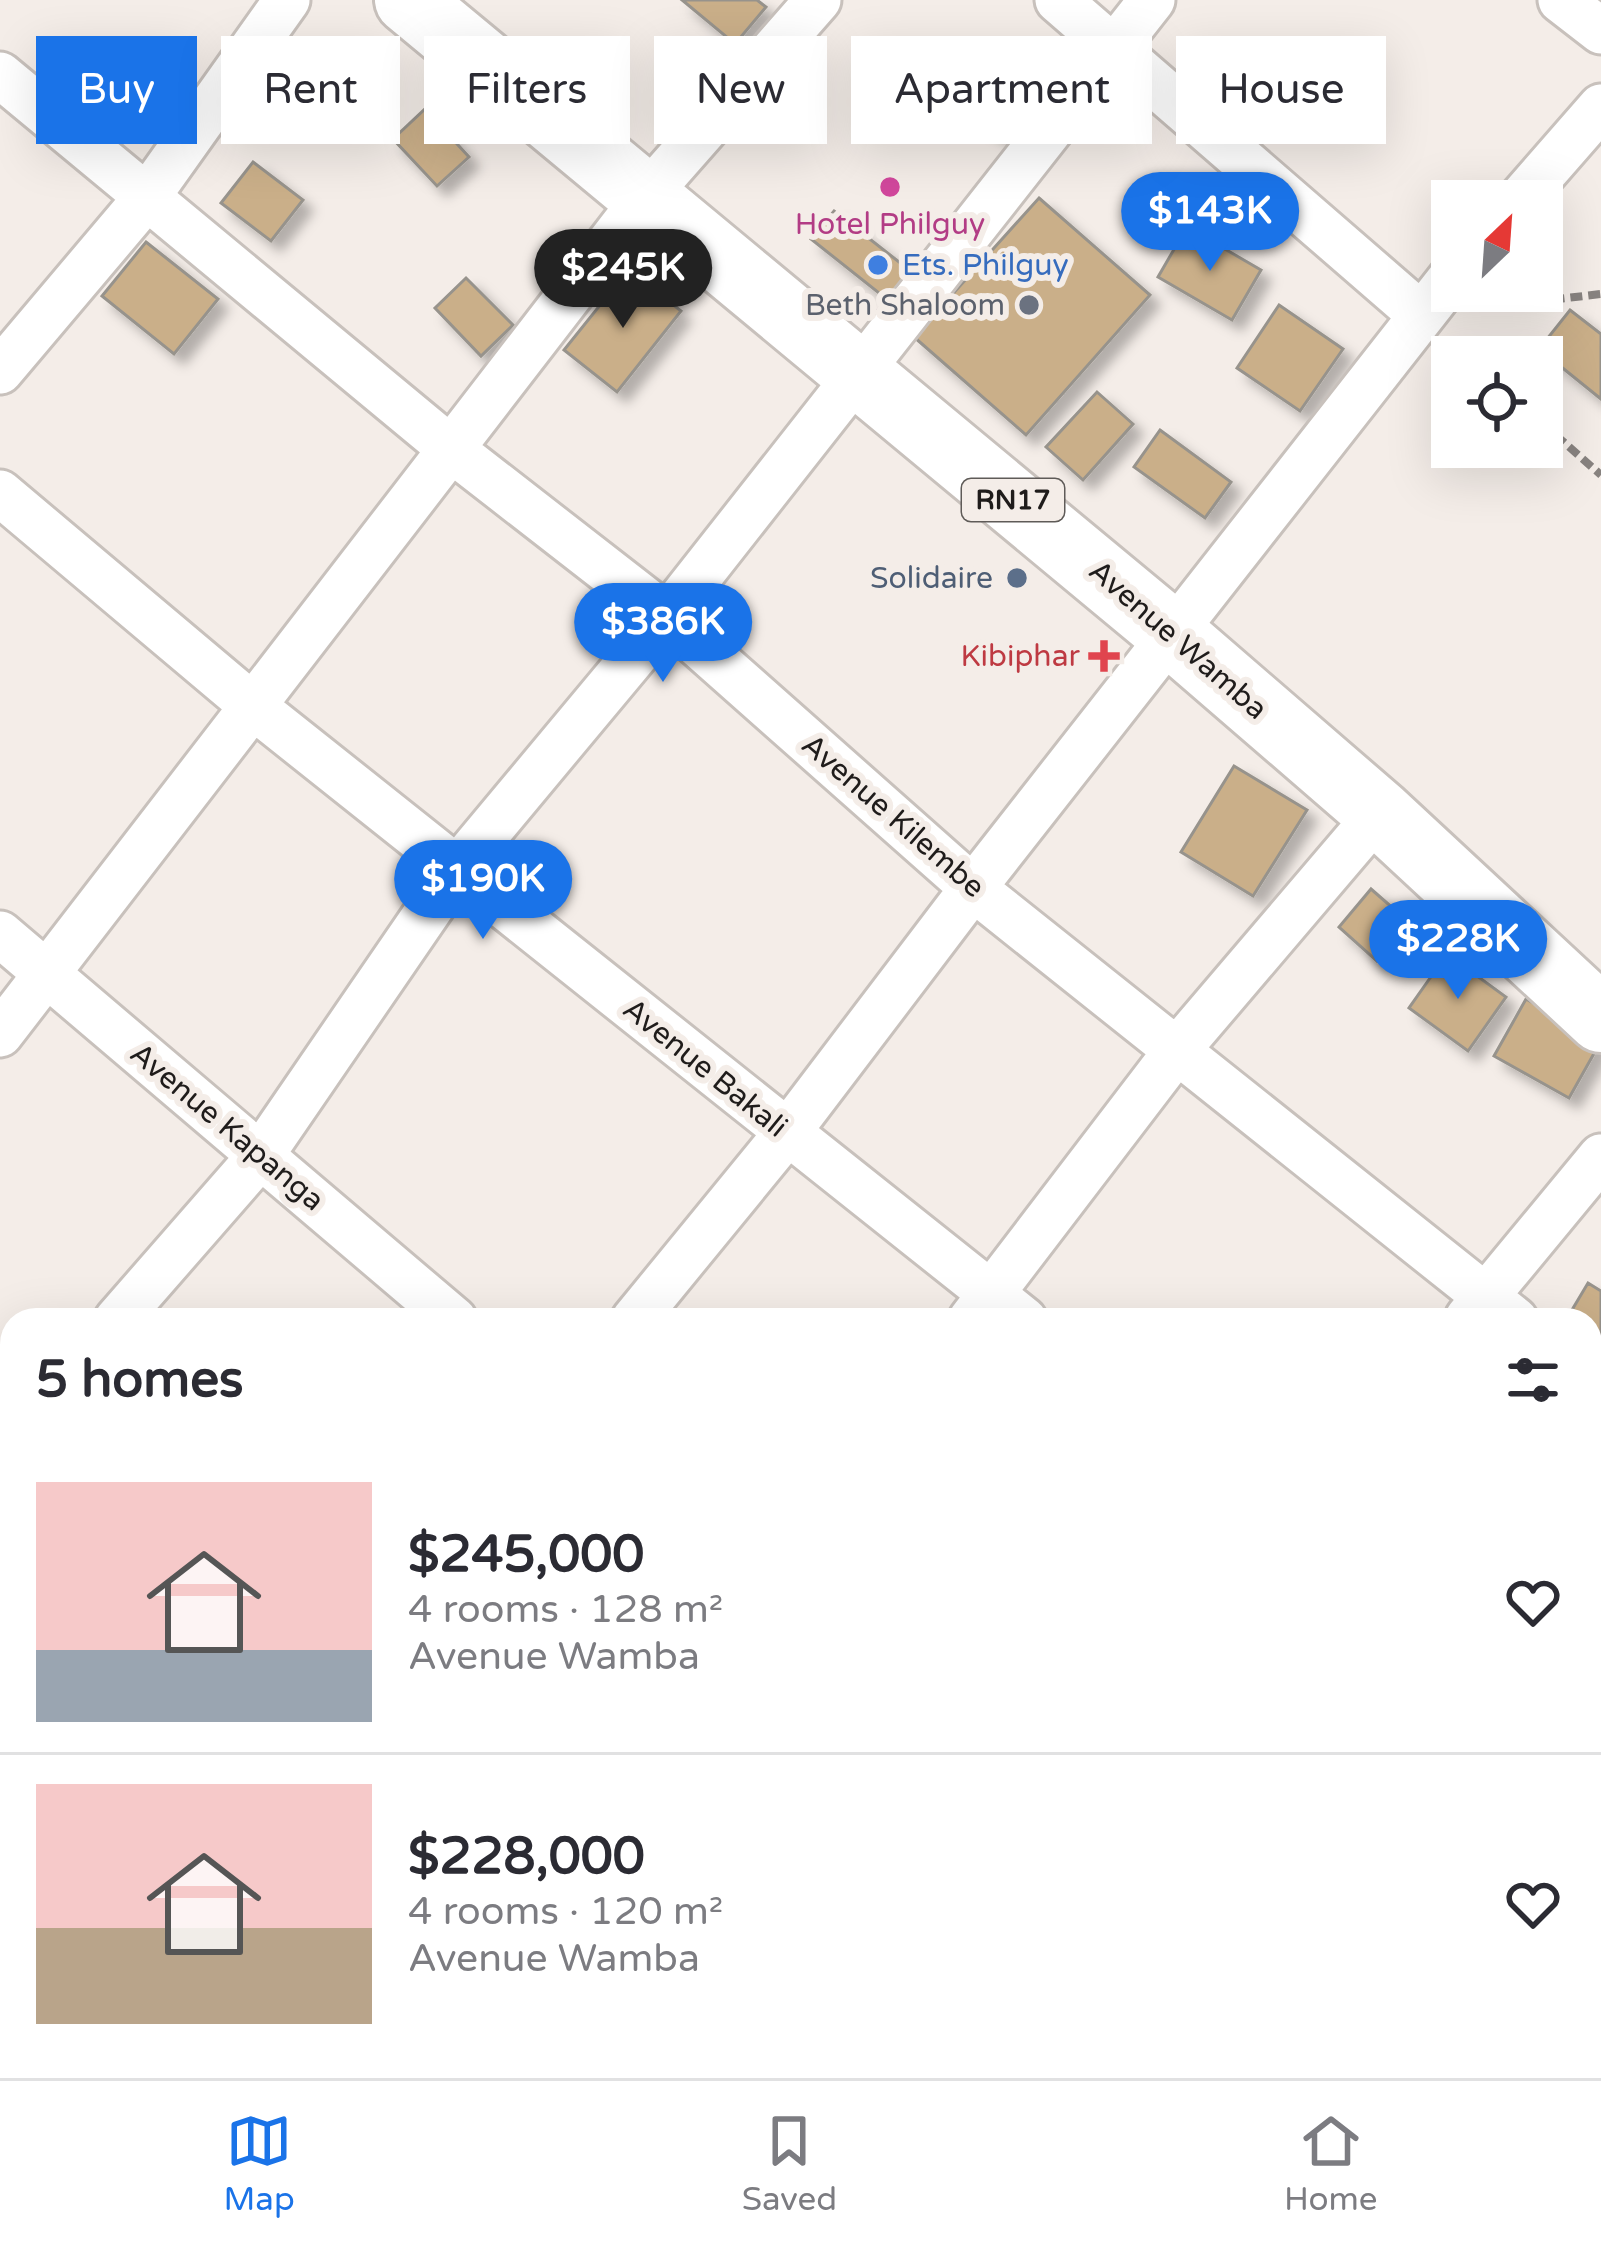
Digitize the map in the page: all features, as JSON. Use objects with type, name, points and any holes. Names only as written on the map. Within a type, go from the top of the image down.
[{"type":"main road","name":"Avenue Wamba","points":[[408,0],[1172,634],[1378,813],[1601,1019]]},
{"type":"street","points":[[0,370],[146,197],[287,0]]},
{"type":"street","points":[[0,1034],[646,196],[818,0]]},
{"type":"street","points":[[1058,0],[1099,36]]},
{"type":"street","points":[[1124,36],[1152,0]]},
{"type":"street","points":[[1561,0],[1601,31]]},
{"type":"street","name":"Avenue Kilembe","points":[[0,75],[451,448],[667,617],[973,888],[1178,1049],[1484,1308]]},
{"type":"street","points":[[1152,82],[1420,314]]},
{"type":"street","points":[[1537,180],[1601,107]]},
{"type":"street","points":[[127,1308],[261,1155],[457,869],[667,617],[1039,144]]},
{"type":"street","points":[[644,1308],[787,1133],[1431,301]]},
{"type":"street","name":"Avenue Bakali","points":[[0,493],[254,707],[787,1133],[991,1308]]},
{"type":"street","points":[[997,1308],[1178,1049],[1378,813]]},
{"type":"street","name":"Avenue Kapanga","points":[[0,934],[440,1308]]},
{"type":"street","points":[[1492,1308],[1601,1157]]},
{"type":"path","points":[[1420,314],[1601,294]]},
{"type":"path","points":[[1563,442],[1601,475]]},
{"type":"building","points":[[682,0],[757,0],[766,7],[742,36],[725,36]]},
{"type":"building","points":[[424,110],[424,144],[457,144],[469,157],[437,186],[398,144],[400,132]]},
{"type":"building","points":[[253,162],[303,200],[271,241],[221,203]]},
{"type":"building","points":[[1039,198],[1150,295],[1026,435],[914,337]]},
{"type":"building","points":[[834,211],[917,276],[894,305],[811,239]]},
{"type":"building","points":[[1187,227],[1261,270],[1232,320],[1158,277]]},
{"type":"building","points":[[146,242],[218,299],[174,354],[102,296]]},
{"type":"building","points":[[629,269],[681,311],[617,392],[564,350]]},
{"type":"building","points":[[466,278],[513,325],[481,356],[435,308]]},
{"type":"building","points":[[1279,305],[1343,349],[1300,411],[1237,368]]},
{"type":"building","points":[[1570,310],[1601,334],[1601,399],[1563,368],[1563,336],[1549,336]]},
{"type":"building","points":[[1097,392],[1133,424],[1083,480],[1046,447]]},
{"type":"building","points":[[1160,430],[1231,482],[1205,518],[1134,467]]},
{"type":"building","points":[[1234,766],[1307,810],[1253,896],[1181,852]]},
{"type":"building","points":[[1371,889],[1410,923],[1377,961],[1339,927]]},
{"type":"building","points":[[1447,954],[1506,997],[1468,1051],[1409,1008]]},
{"type":"building","points":[[1526,999],[1601,1041],[1569,1098],[1494,1056]]},
{"type":"building","points":[[1588,1283],[1601,1291],[1601,1308],[1573,1308]]},
{"type":"place","name":"Hotel Philguy","points":[[890,187]]},
{"type":"place","name":"Ets. Philguy","points":[[878,265]]},
{"type":"place","name":"Beth Shaloom","points":[[1029,305]]},
{"type":"place","name":"Solidaire","points":[[1017,578]]},
{"type":"place","name":"Kibiphar","points":[[1104,656]]}]
